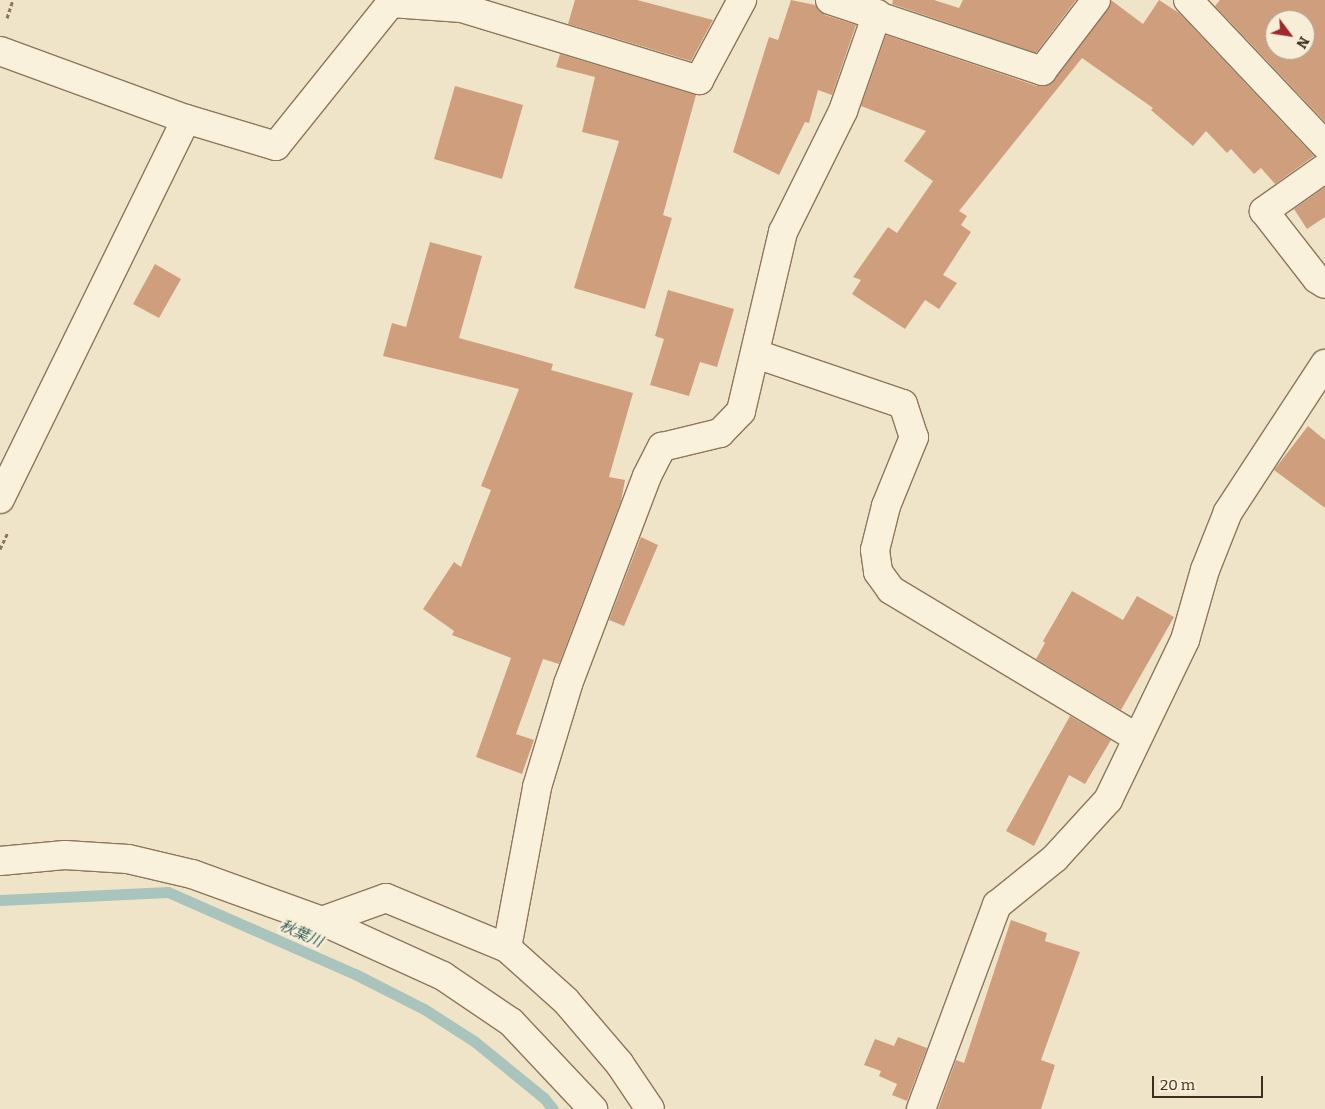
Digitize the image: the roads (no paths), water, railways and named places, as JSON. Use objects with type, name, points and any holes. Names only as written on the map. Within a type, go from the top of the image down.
[{"type":"street","points":[[0,51],[186,119],[276,146],[391,3],[462,8],[699,80],[742,0]]},
{"type":"street","points":[[830,0],[1042,70],[1096,0]]},
{"type":"street","points":[[1188,0],[1325,145]]},
{"type":"street","points":[[507,948],[540,777],[568,684],[647,476],[662,447],[720,434],[741,411],[756,354],[783,232],[843,111],[877,14]]},
{"type":"street","points":[[0,499],[186,119]]},
{"type":"street","points":[[1325,168],[1264,211],[1317,279],[1325,284]]},
{"type":"street","points":[[756,354],[903,404],[914,436],[886,506],[875,550],[878,572],[892,590],[1137,738]]},
{"type":"street","points":[[921,1109],[997,905],[1055,858],[1108,800],[1185,640],[1205,570],[1228,512],[1325,364]]},
{"type":"street","points":[[0,862],[65,854],[128,859],[192,874],[322,921],[443,976],[511,1022],[593,1109]]},
{"type":"street","points":[[322,921],[386,898],[507,948],[566,1001],[620,1063],[650,1109]]},
{"type":"waterway","name":"秋葉川","points":[[0,900],[168,892],[355,974],[424,1009],[474,1041],[544,1098],[553,1109]]}]
